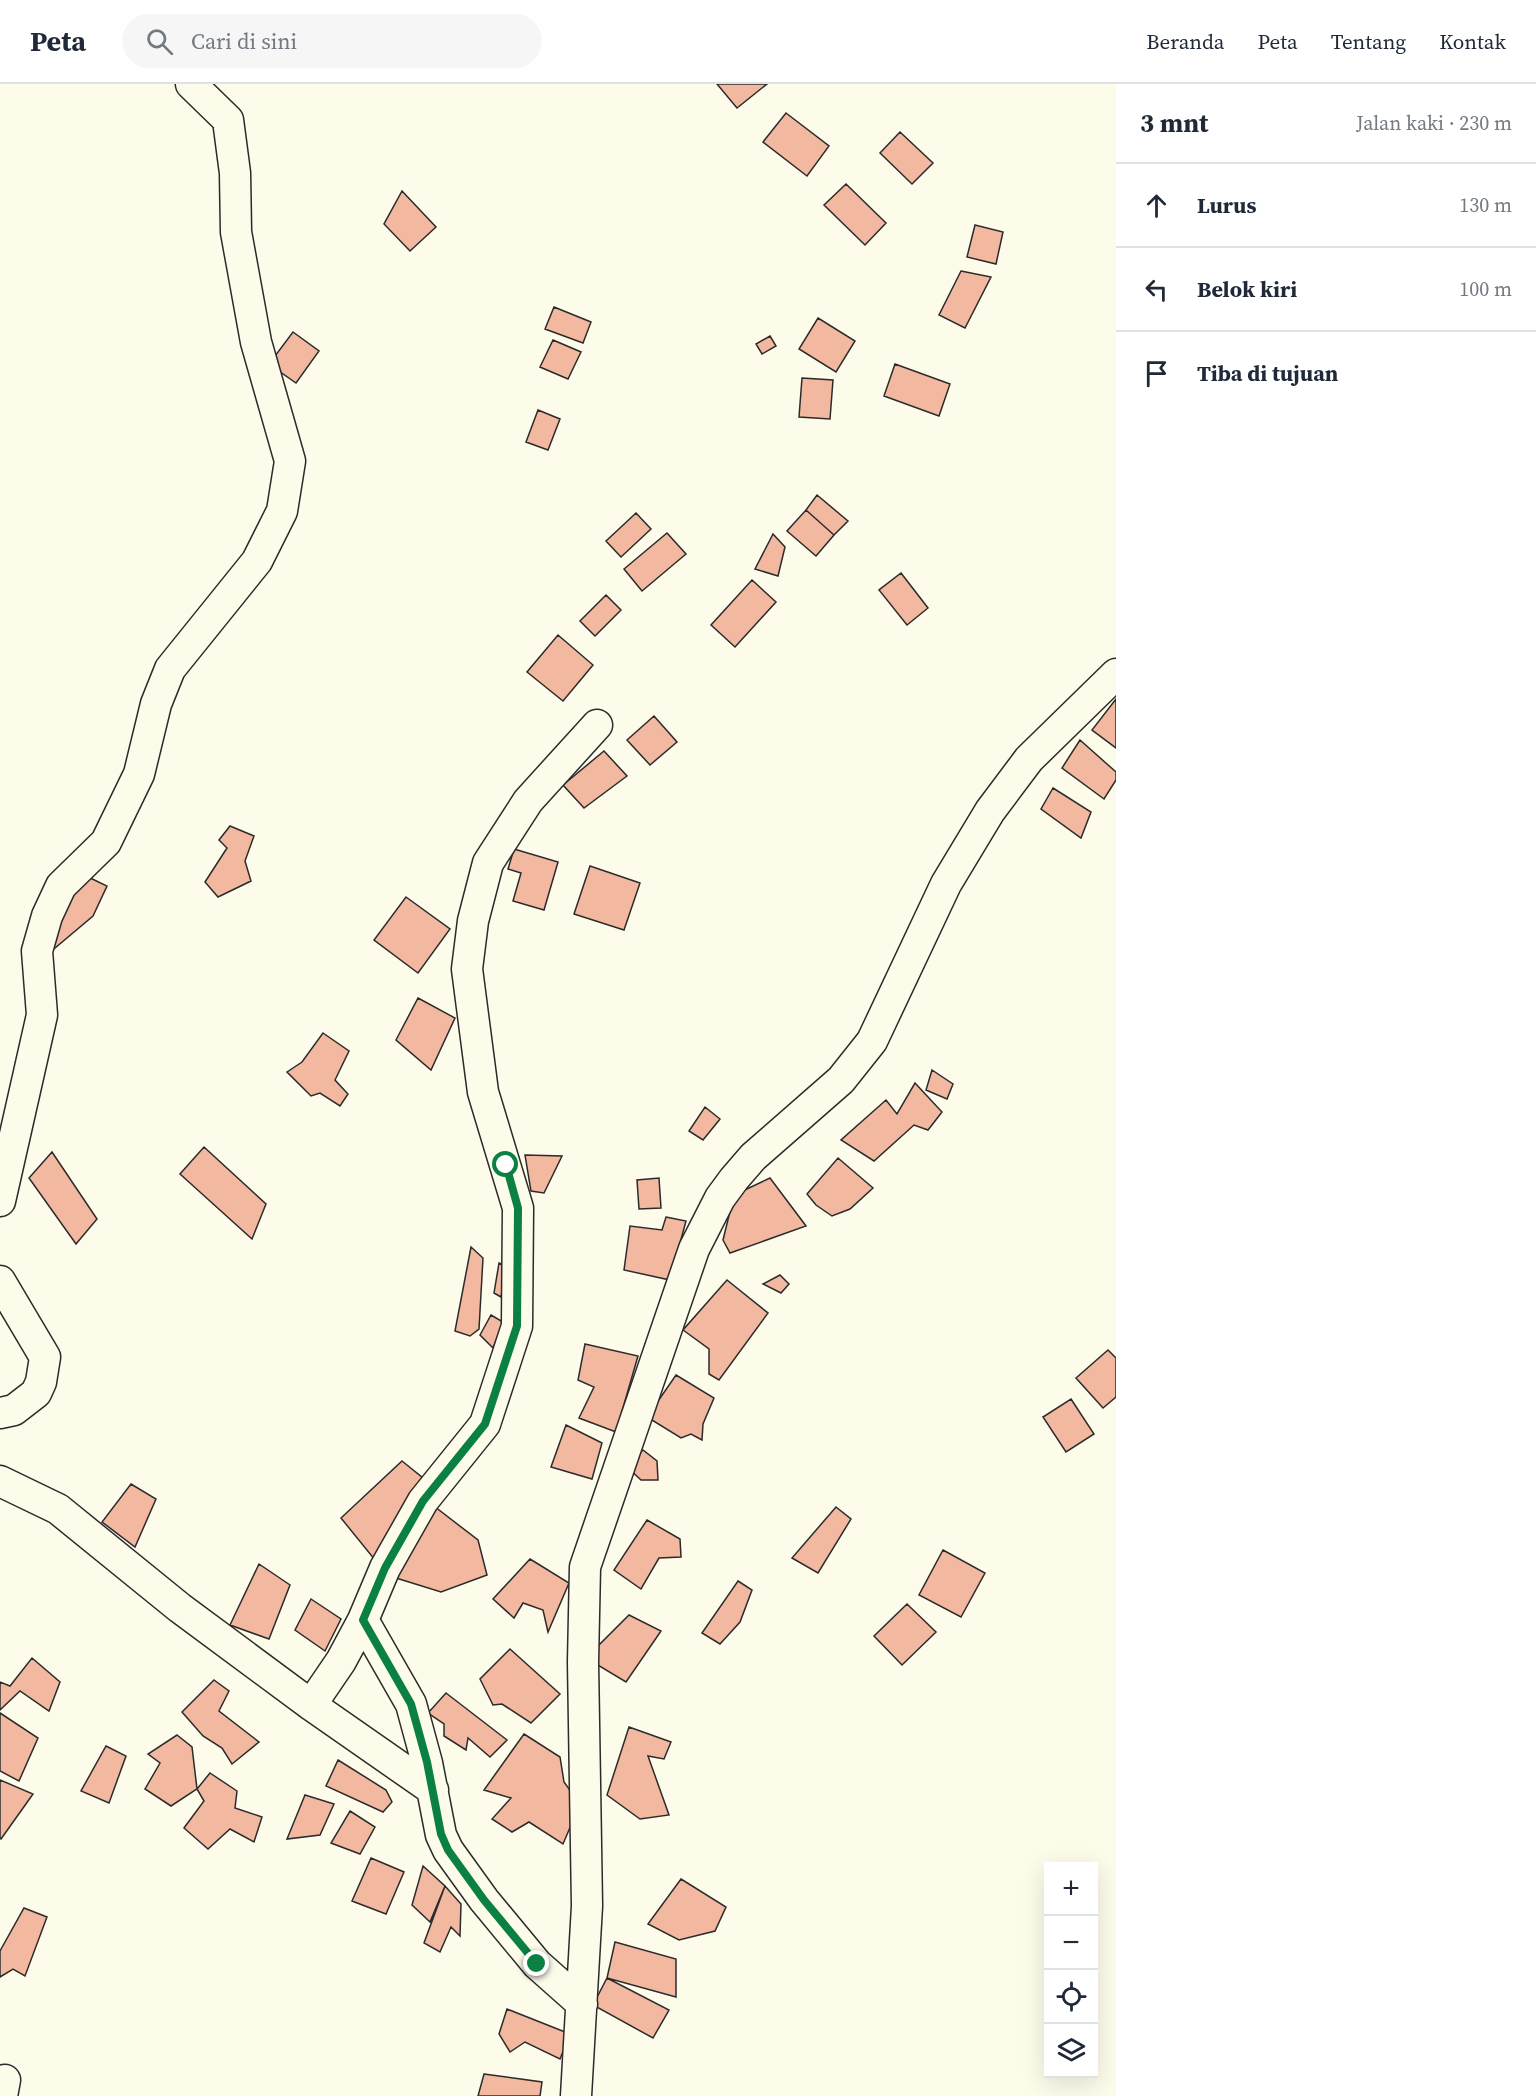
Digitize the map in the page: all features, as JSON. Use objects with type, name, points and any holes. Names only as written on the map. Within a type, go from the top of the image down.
[{"type":"street","points":[[0,1202],[42,1015],[37,951],[47,916],[61,886],[106,842],[139,774],[156,704],[170,669],[257,561],[282,511],[290,460],[256,342],[238,243],[235,173],[228,120],[191,84]]},
{"type":"street","points":[[576,2096],[587,1906],[583,1662],[585,1567],[694,1249],[720,1198],[734,1179],[753,1157],[841,1080],[872,1041],[946,884],[990,811],[1029,759],[1116,674]]},
{"type":"street","points":[[310,1705],[341,1661],[363,1620],[385,1568],[423,1501],[485,1424],[517,1326],[518,1208],[483,1092],[467,969],[473,921],[488,863],[528,801],[597,725]]},
{"type":"street","points":[[0,1281],[45,1357],[41,1382],[36,1393],[14,1410],[0,1413]]},
{"type":"street","points":[[0,1481],[58,1509],[180,1608],[310,1705],[433,1790]]},
{"type":"street","points":[[363,1620],[411,1704],[433,1790],[441,1834],[448,1850],[484,1900],[537,1964],[582,2004]]},
{"type":"building","points":[[717,84],[767,84],[737,108]]},
{"type":"building","points":[[786,113],[829,146],[807,176],[763,142]]},
{"type":"building","points":[[900,132],[933,163],[912,184],[880,153]]},
{"type":"building","points":[[846,184],[886,223],[865,245],[824,205]]},
{"type":"building","points":[[402,191],[436,227],[410,251],[384,224]]},
{"type":"building","points":[[975,225],[1003,232],[996,264],[967,257]]},
{"type":"building","points":[[961,271],[991,277],[965,328],[939,315]]},
{"type":"building","points":[[554,307],[591,322],[583,343],[545,329]]},
{"type":"building","points":[[818,318],[855,341],[836,372],[799,349]]},
{"type":"building","points":[[293,332],[319,351],[296,383],[269,364]]},
{"type":"building","points":[[770,336],[776,346],[762,354],[756,344]]},
{"type":"building","points":[[553,340],[581,352],[568,379],[540,367]]},
{"type":"building","points":[[895,364],[950,384],[939,416],[884,396]]},
{"type":"building","points":[[802,378],[833,380],[830,419],[799,417]]},
{"type":"building","points":[[538,410],[560,419],[548,450],[526,442]]},
{"type":"building","points":[[817,495],[848,521],[834,535],[806,510]]},
{"type":"building","points":[[806,510],[834,535],[816,556],[787,531]]},
{"type":"building","points":[[636,513],[651,529],[621,557],[606,541]]},
{"type":"building","points":[[667,533],[686,554],[642,591],[624,569]]},
{"type":"building","points":[[773,534],[785,547],[778,576],[755,569]]},
{"type":"building","points":[[901,573],[928,608],[907,625],[879,590]]},
{"type":"building","points":[[752,580],[776,602],[735,647],[711,625]]},
{"type":"building","points":[[606,595],[621,610],[595,636],[580,621]]},
{"type":"building","points":[[558,635],[593,665],[563,701],[527,672]]},
{"type":"building","points":[[1116,699],[1116,748],[1092,730]]},
{"type":"building","points":[[654,716],[677,742],[650,765],[627,740]]},
{"type":"building","points":[[1080,740],[1116,772],[1116,780],[1104,799],[1062,768]]},
{"type":"building","points":[[604,751],[627,776],[584,808],[563,785]]},
{"type":"building","points":[[1053,788],[1091,812],[1081,838],[1041,809]]},
{"type":"building","points":[[230,826],[254,836],[245,861],[251,881],[218,897],[205,882],[227,848],[219,840]]},
{"type":"building","points":[[514,849],[558,862],[544,910],[513,901],[521,873],[508,869]]},
{"type":"building","points":[[590,866],[640,883],[624,930],[574,914]]},
{"type":"building","points":[[82,874],[107,886],[93,916],[42,959]]},
{"type":"building","points":[[406,897],[450,929],[418,973],[374,940]]},
{"type":"building","points":[[418,998],[455,1018],[431,1070],[396,1040]]},
{"type":"building","points":[[323,1033],[349,1051],[335,1080],[348,1094],[340,1106],[320,1093],[311,1096],[287,1072],[302,1062]]},
{"type":"building","points":[[932,1070],[953,1084],[947,1099],[926,1090]]},
{"type":"building","points":[[915,1083],[942,1112],[928,1130],[914,1125],[874,1161],[841,1140],[886,1100],[897,1114]]},
{"type":"building","points":[[705,1107],[720,1119],[703,1140],[689,1131]]},
{"type":"building","points":[[204,1147],[266,1204],[252,1239],[180,1174]]},
{"type":"building","points":[[52,1152],[97,1219],[76,1244],[29,1178]]},
{"type":"building","points":[[525,1155],[562,1156],[544,1193],[531,1191]]},
{"type":"building","points":[[838,1158],[873,1188],[850,1209],[832,1216],[816,1205],[807,1194]]},
{"type":"building","points":[[659,1178],[661,1208],[639,1209],[637,1180]]},
{"type":"building","points":[[770,1178],[806,1226],[730,1253],[723,1240],[734,1195]]},
{"type":"building","points":[[666,1217],[686,1221],[670,1280],[624,1270],[630,1226],[662,1230]]},
{"type":"building","points":[[471,1247],[483,1258],[479,1329],[470,1336],[455,1331]]},
{"type":"building","points":[[499,1263],[507,1267],[501,1297],[494,1293]]},
{"type":"building","points":[[780,1275],[789,1284],[781,1293],[763,1284]]},
{"type":"building","points":[[727,1280],[768,1313],[719,1380],[709,1374],[709,1349],[683,1330]]},
{"type":"building","points":[[491,1315],[503,1322],[493,1348],[480,1335]]},
{"type":"building","points":[[585,1344],[638,1356],[616,1432],[579,1418],[594,1387],[578,1380]]},
{"type":"building","points":[[1108,1350],[1116,1358],[1116,1397],[1103,1408],[1076,1378]]},
{"type":"building","points":[[676,1375],[714,1398],[703,1424],[702,1440],[691,1434],[681,1438],[647,1417]]},
{"type":"building","points":[[1071,1399],[1094,1434],[1066,1452],[1043,1417]]},
{"type":"building","points":[[566,1425],[602,1443],[592,1479],[551,1467]]},
{"type":"building","points":[[643,1450],[657,1461],[658,1480],[641,1480],[626,1466]]},
{"type":"building","points":[[402,1461],[423,1478],[375,1560],[341,1518]]},
{"type":"building","points":[[131,1484],[156,1499],[135,1547],[102,1522]]},
{"type":"building","points":[[430,1503],[478,1540],[487,1575],[441,1592],[396,1578]]},
{"type":"building","points":[[836,1507],[851,1519],[818,1573],[792,1558]]},
{"type":"building","points":[[647,1520],[680,1539],[681,1557],[659,1558],[641,1589],[614,1570]]},
{"type":"building","points":[[943,1550],[985,1573],[961,1617],[919,1595]]},
{"type":"building","points":[[530,1559],[569,1583],[548,1632],[543,1610],[523,1603],[514,1618],[493,1599]]},
{"type":"building","points":[[259,1564],[290,1585],[269,1639],[230,1625]]},
{"type":"building","points":[[738,1581],[752,1590],[740,1622],[720,1644],[702,1633]]},
{"type":"building","points":[[311,1599],[341,1619],[325,1651],[295,1630]]},
{"type":"building","points":[[907,1604],[936,1632],[902,1665],[874,1636]]},
{"type":"building","points":[[629,1615],[661,1631],[626,1682],[591,1661],[596,1648]]},
{"type":"building","points":[[510,1649],[560,1694],[531,1723],[502,1704],[493,1705],[480,1679]]},
{"type":"building","points":[[32,1658],[60,1682],[49,1711],[20,1691],[0,1710],[0,1682],[10,1686]]},
{"type":"building","points":[[214,1680],[229,1691],[219,1711],[259,1742],[232,1764],[222,1748],[203,1736],[182,1712]]},
{"type":"building","points":[[446,1693],[507,1740],[490,1757],[468,1738],[466,1750],[444,1736],[444,1724],[428,1713]]},
{"type":"building","points":[[0,1713],[38,1738],[19,1781],[0,1771]]},
{"type":"building","points":[[629,1727],[671,1742],[664,1759],[648,1756],[669,1815],[640,1819],[607,1795]]},
{"type":"building","points":[[524,1734],[560,1757],[564,1782],[580,1804],[563,1844],[529,1822],[512,1832],[492,1819],[511,1798],[484,1790]]},
{"type":"building","points":[[177,1735],[192,1747],[197,1789],[171,1806],[145,1789],[160,1763],[148,1754]]},
{"type":"building","points":[[106,1746],[126,1756],[109,1803],[81,1791]]},
{"type":"building","points":[[338,1760],[386,1790],[392,1802],[383,1812],[326,1786]]},
{"type":"building","points":[[210,1773],[237,1791],[235,1808],[262,1817],[254,1842],[230,1829],[208,1849],[184,1828],[204,1801],[197,1789]]},
{"type":"building","points":[[0,1780],[33,1794],[1,1839],[0,1838]]},
{"type":"building","points":[[305,1795],[334,1804],[320,1835],[287,1839]]},
{"type":"building","points":[[350,1811],[375,1827],[360,1854],[331,1843]]},
{"type":"building","points":[[371,1858],[404,1872],[386,1914],[352,1901]]},
{"type":"building","points":[[423,1866],[445,1886],[430,1922],[412,1905]]},
{"type":"building","points":[[681,1879],[726,1907],[715,1931],[679,1940],[648,1924]]},
{"type":"building","points":[[445,1886],[461,1904],[460,1936],[451,1927],[440,1952],[424,1943]]},
{"type":"building","points":[[24,1908],[47,1917],[25,1976],[13,1969],[0,1977],[0,1951]]},
{"type":"building","points":[[615,1942],[676,1959],[676,1997],[607,1978]]},
{"type":"building","points":[[607,1978],[669,2010],[653,2038],[593,2005]]},
{"type":"building","points":[[507,2009],[570,2034],[560,2059],[525,2042],[510,2052],[499,2034]]},
{"type":"building","points":[[484,2074],[542,2082],[540,2096],[478,2096]]},
{"type":"route","points":[[506,1165],[518,1208],[517,1326],[485,1424],[423,1501],[385,1568],[363,1620],[411,1704],[427,1762],[441,1834],[448,1850],[484,1900],[537,1964]]}]
